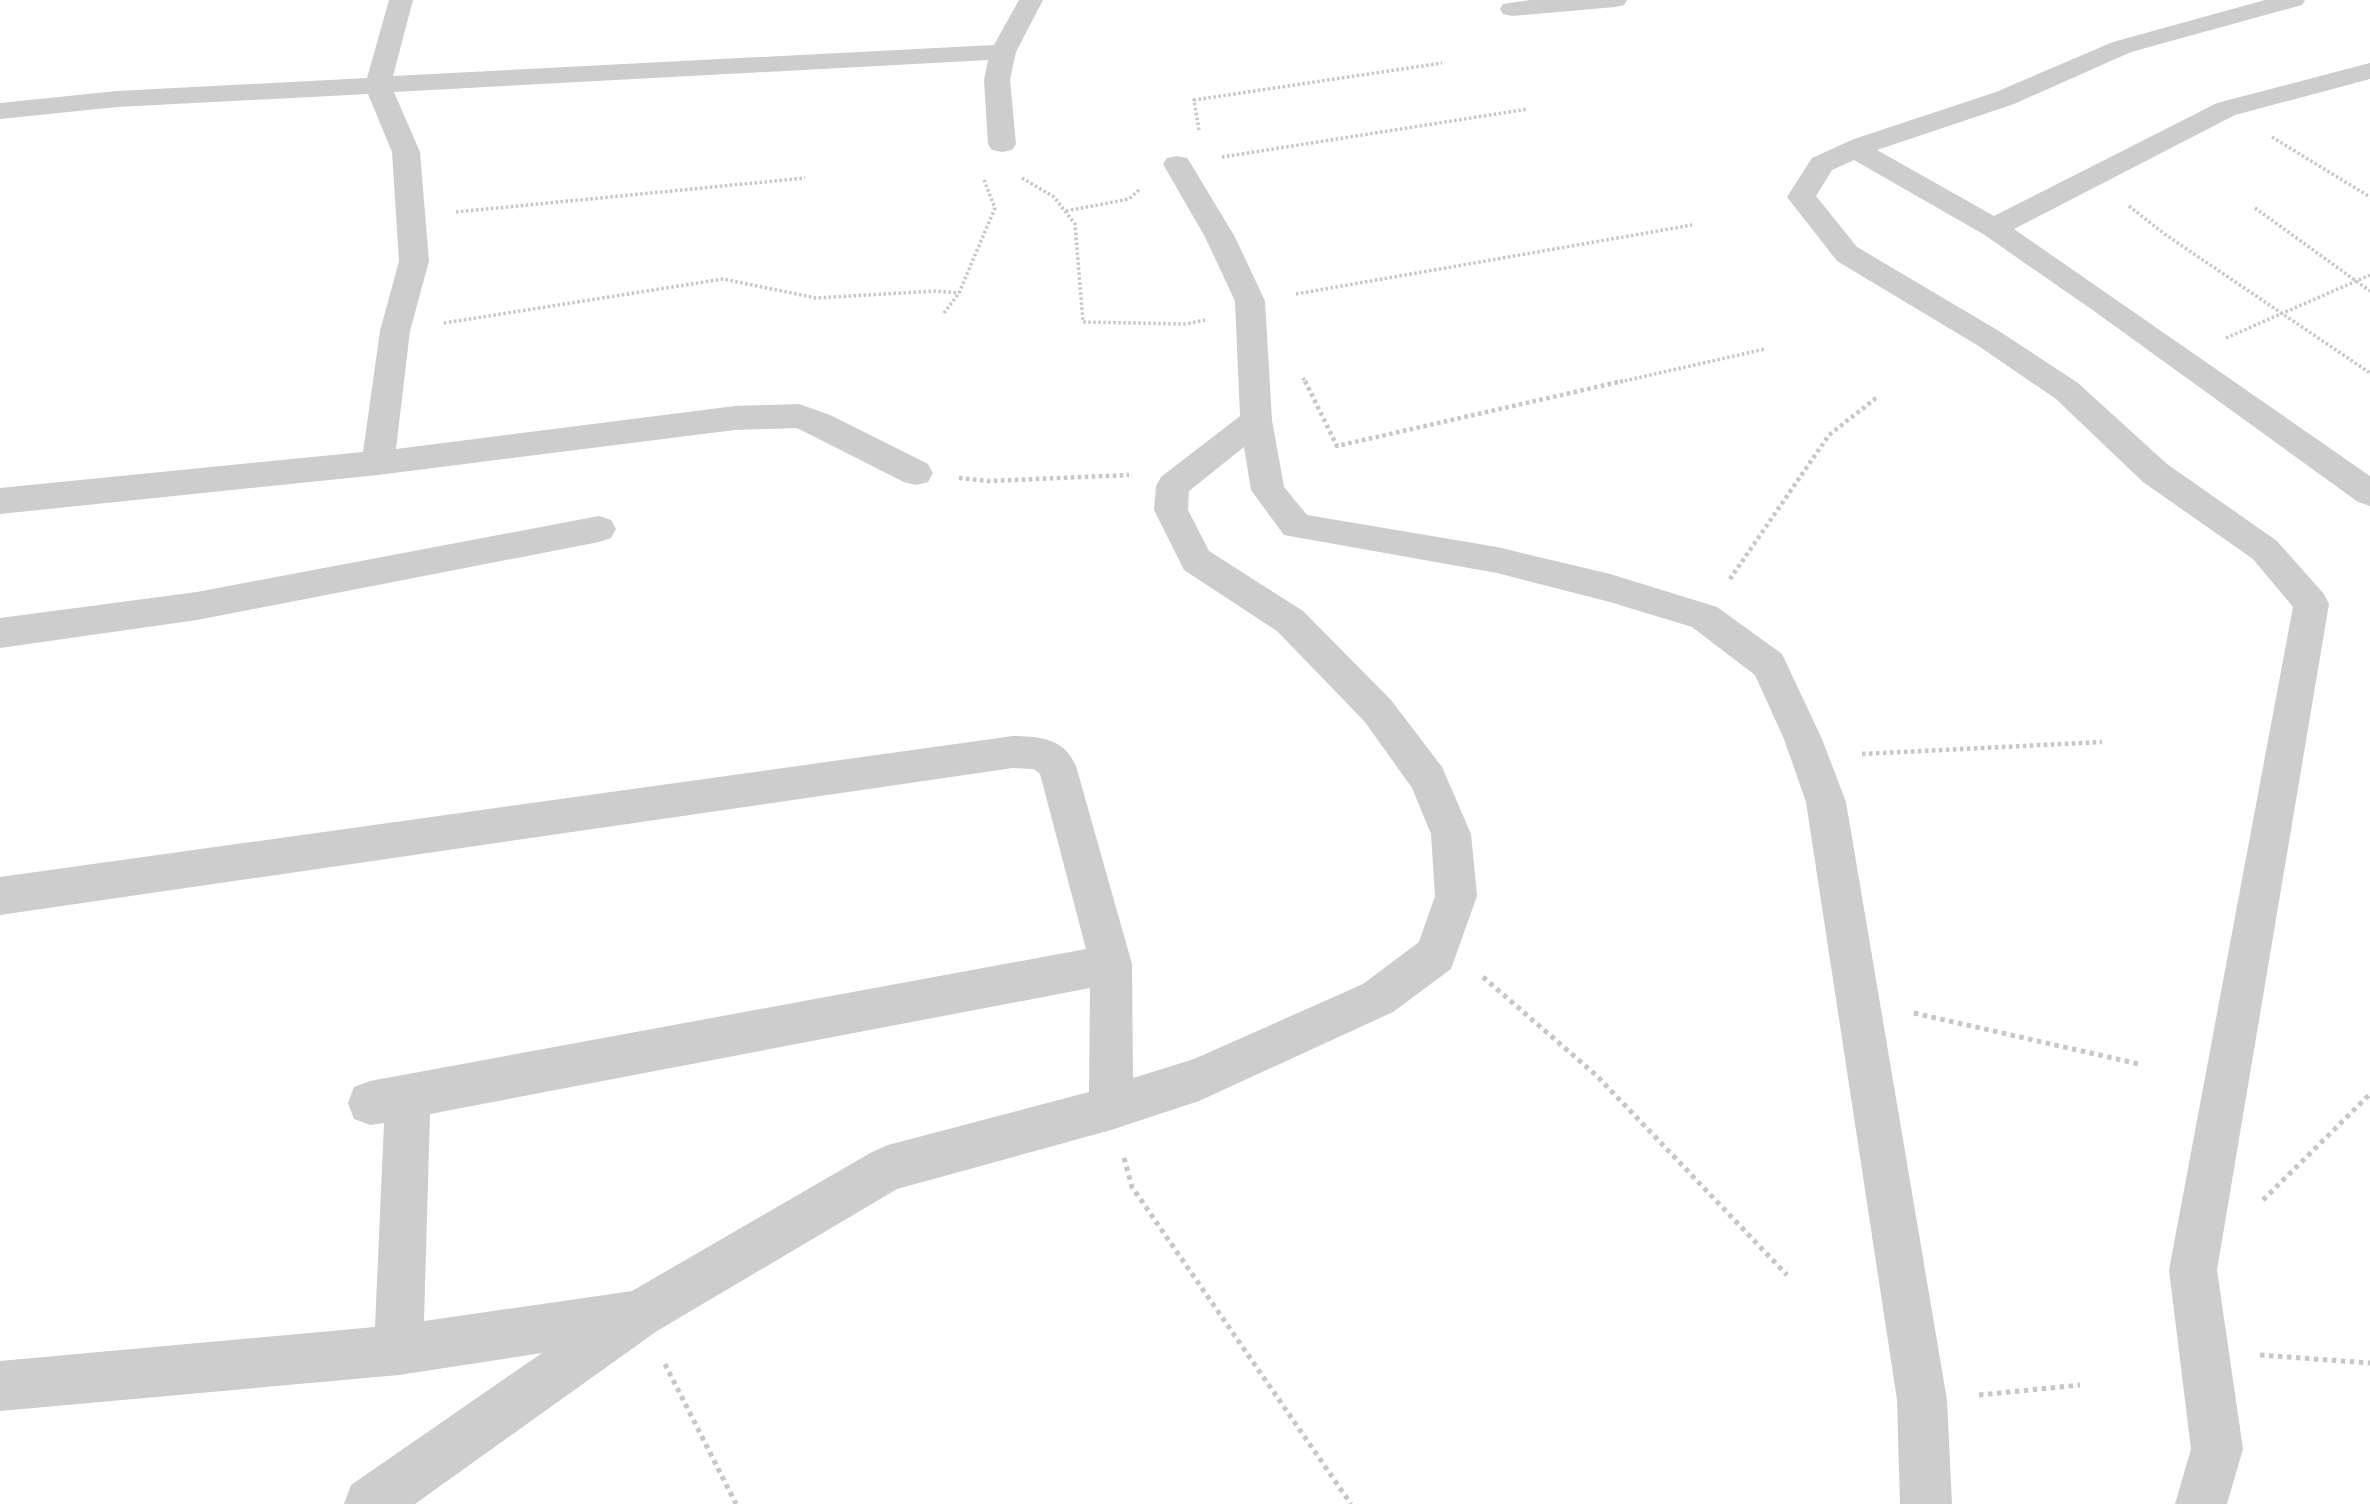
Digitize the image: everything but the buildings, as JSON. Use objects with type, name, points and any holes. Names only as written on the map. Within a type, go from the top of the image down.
[{"type":"street","points":[[378,463],[395,331],[414,261],[406,152],[378,85],[401,0]]},
{"type":"street","points":[[1002,144],[997,80],[1003,52],[1031,0]]},
{"type":"street","points":[[1511,9],[1615,0]]},
{"type":"street","points":[[2201,1504],[2217,1449],[2193,1270],[2311,604],[2265,550],[2155,472],[2067,391],[1988,338],[1847,254],[1801,197],[1822,164],[1856,149],[2005,98],[2122,47],[2293,0]]},
{"type":"street","points":[[0,111],[117,99],[1003,52]]},
{"type":"street","points":[[1993,228],[2225,109],[2370,71]]},
{"type":"street","points":[[1856,149],[1993,228],[2370,493]]},
{"type":"street","points":[[1177,164],[1220,237],[1250,301],[1256,420],[1268,490],[1296,526],[1497,559],[1610,588],[1704,617],[1769,665],[1826,802],[1922,1400],[1926,1504]]},
{"type":"street","points":[[0,501],[378,463],[735,418],[799,416],[819,423],[916,473]]},
{"type":"street","points":[[370,1504],[639,1314],[888,1168],[1111,1108],[1199,1079],[1378,998],[1436,955],[1456,896],[1451,834],[1428,779],[1378,711],[1290,621],[1196,561],[1171,510],[1173,486],[1256,420]]},
{"type":"street","points":[[0,633],[197,606],[599,529]]},
{"type":"street","points":[[0,896],[1013,752],[1043,753],[1057,766],[1111,964],[1111,1108]]},
{"type":"street","points":[[399,1350],[389,1099],[1111,964]]},
{"type":"street","points":[[0,1386],[399,1350],[639,1314]]},
{"type":"path","points":[[1194,100],[1442,63]]},
{"type":"path","points":[[1066,211],[1129,199],[1150,179],[1157,164],[1166,161],[1177,164],[1528,109]]},
{"type":"path","points":[[1002,144],[1017,175],[1054,197],[1075,224],[1083,322],[1186,324],[1226,316],[1250,301],[1692,225]]},
{"type":"path","points":[[944,313],[959,293],[995,208],[982,176],[1002,144]]},
{"type":"path","points":[[2093,177],[2166,235],[2370,373]]},
{"type":"path","points":[[410,216],[805,178]]},
{"type":"path","points":[[2255,208],[2370,290]]},
{"type":"path","points":[[2181,358],[2370,275]]},
{"type":"path","points":[[395,331],[723,279],[816,298],[936,291],[959,293]]},
{"type":"path","points":[[1300,373],[1337,446],[1765,349]]},
{"type":"path","points":[[1704,617],[1829,435],[1876,398]]},
{"type":"path","points":[[916,473],[989,481],[1158,474],[1173,486]]},
{"type":"path","points":[[1809,756],[2102,742]]},
{"type":"path","points":[[1440,941],[1597,1076],[1787,1275]]},
{"type":"path","points":[[1859,1000],[2139,1064]]},
{"type":"path","points":[[2262,1202],[2370,1094]]},
{"type":"path","points":[[1111,1108],[1132,1187],[1351,1504]]},
{"type":"path","points":[[639,1314],[736,1504]]},
{"type":"path","points":[[2203,1350],[2370,1363]]},
{"type":"path","points":[[1922,1400],[2080,1385]]}]
